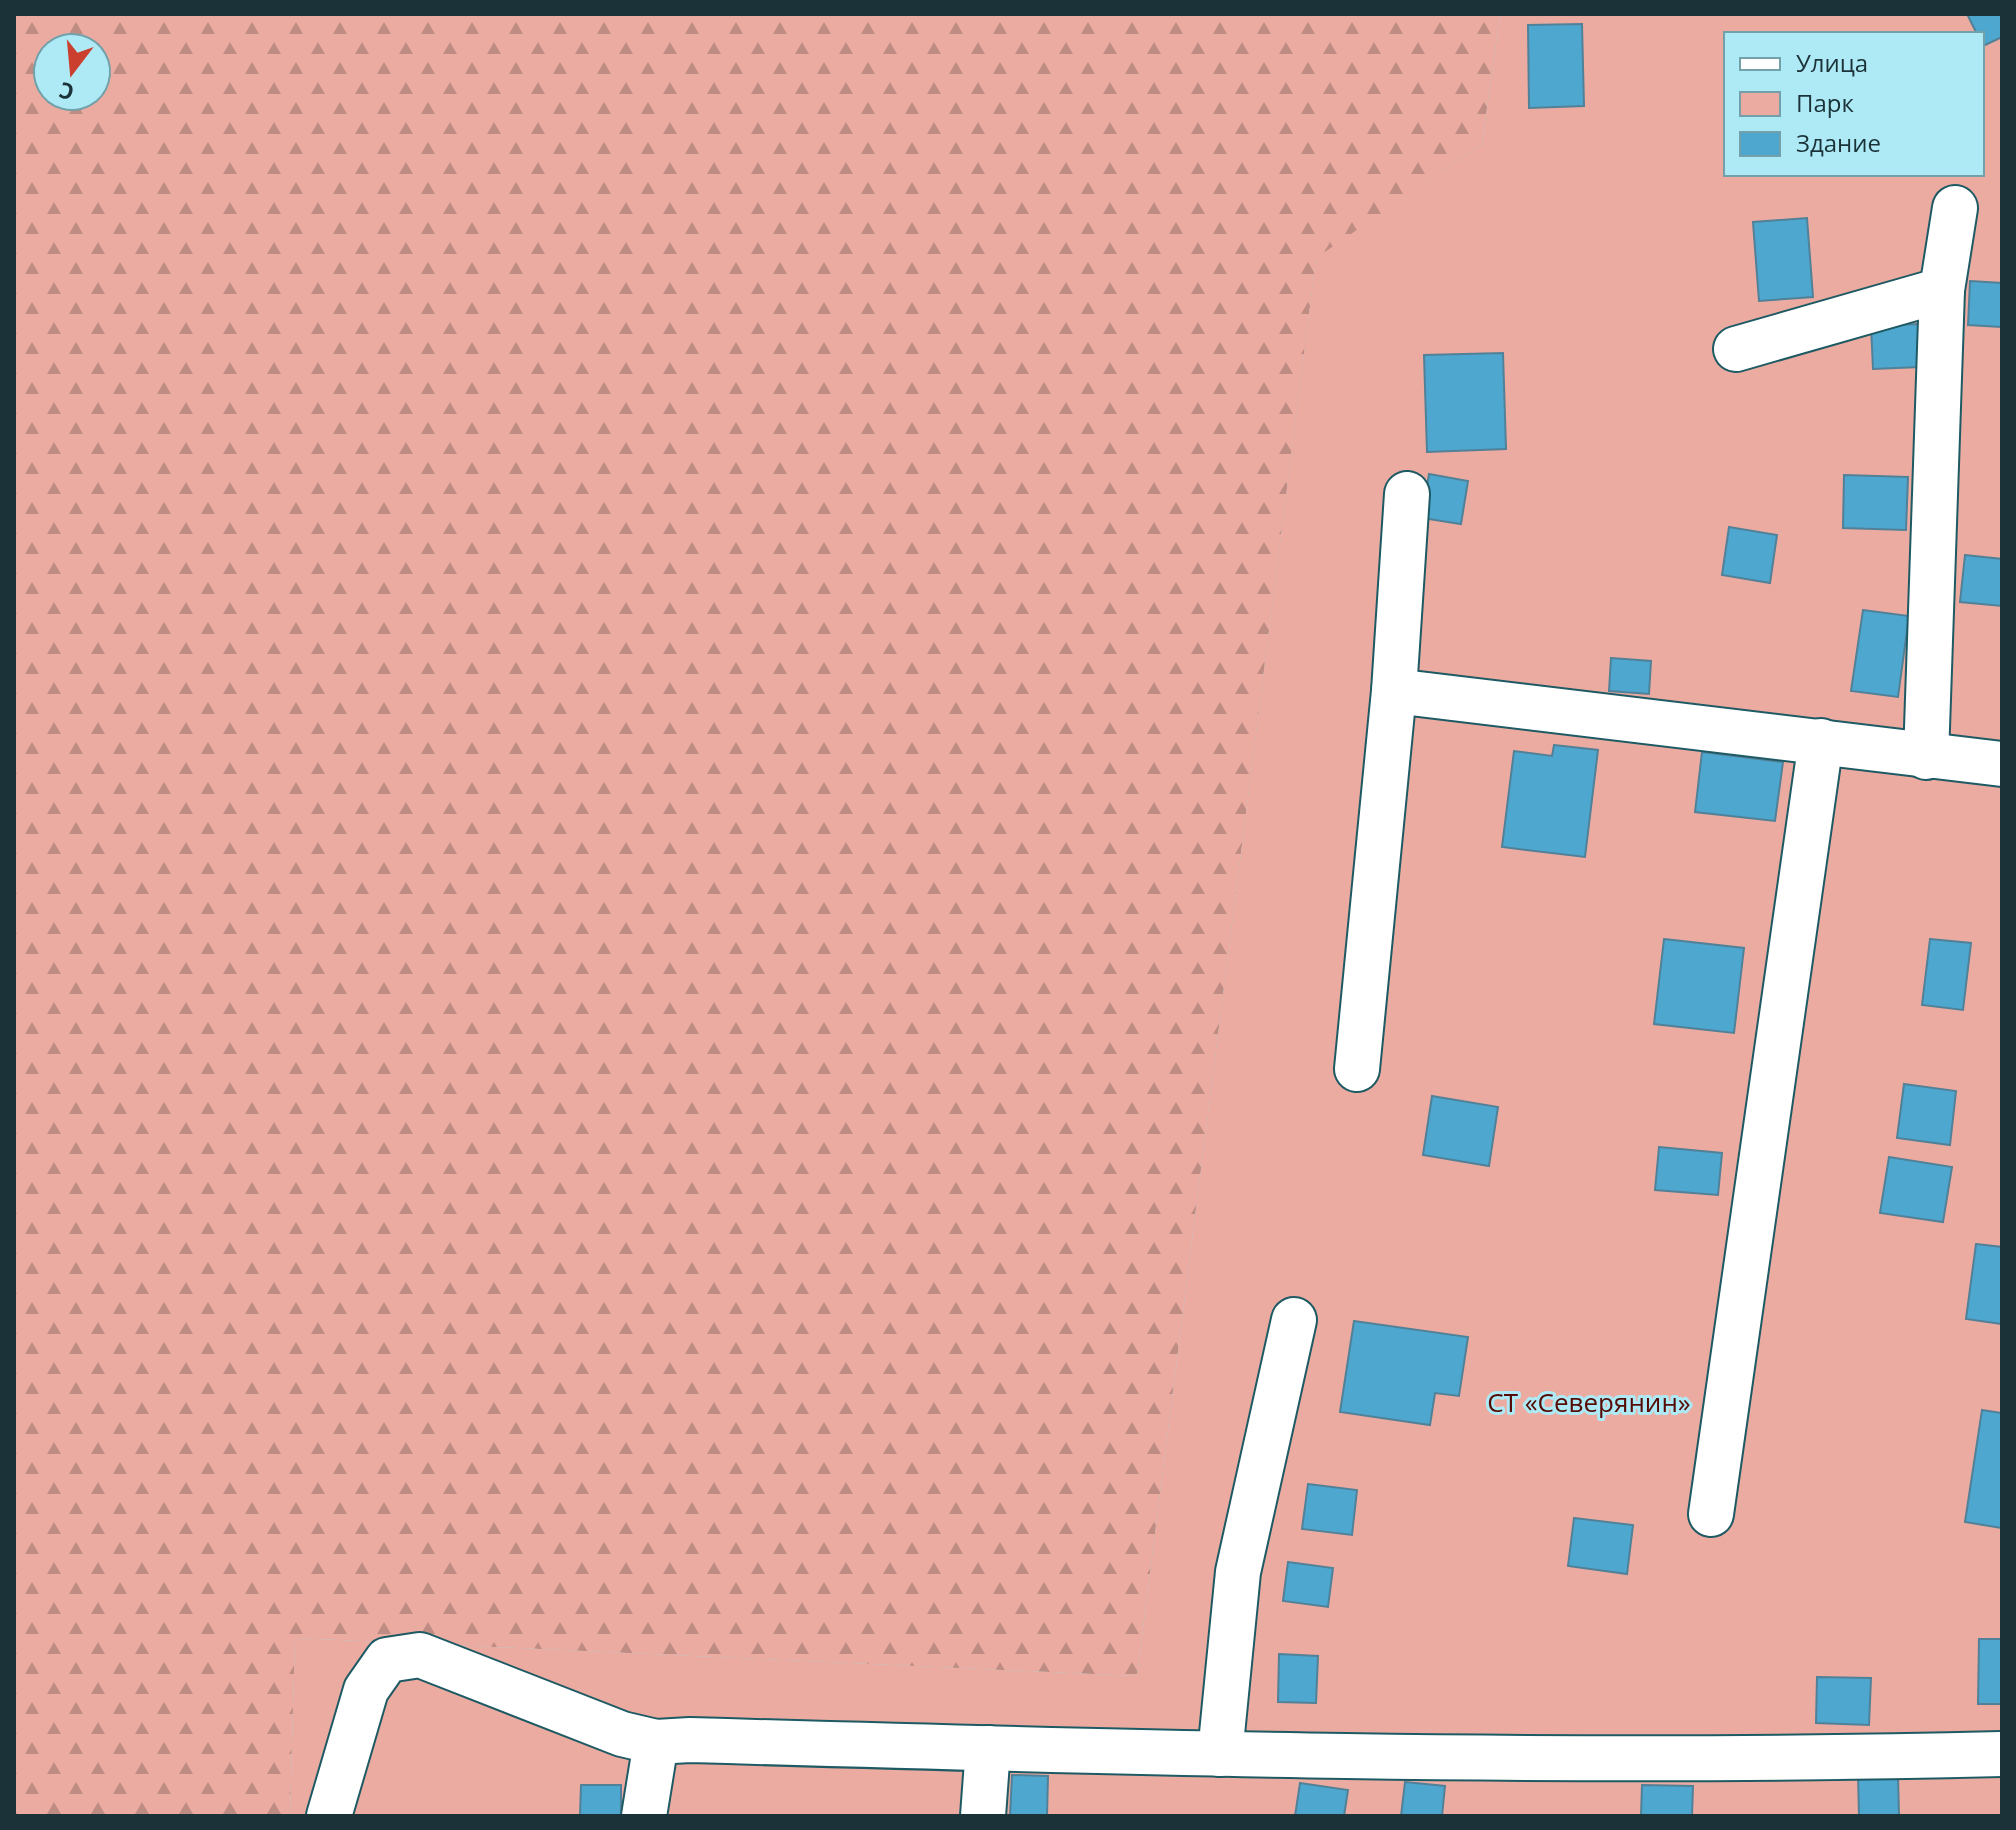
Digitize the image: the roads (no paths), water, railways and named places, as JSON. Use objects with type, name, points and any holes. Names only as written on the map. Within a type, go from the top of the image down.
[{"type":"lane","points":[[1926,757],[1942,290],[1955,208]]},
{"type":"lane","points":[[1736,349],[1878,311],[1942,290]]},
{"type":"lane","points":[[1357,1069],[1394,691],[1407,494]]},
{"type":"lane","points":[[1394,691],[2002,764]]},
{"type":"lane","points":[[1711,1514],[1821,741]]},
{"type":"lane","points":[[1220,1754],[1238,1572],[1294,1320]]},
{"type":"lane","points":[[329,1816],[366,1690],[387,1660],[420,1655],[622,1734],[656,1742],[1220,1754],[1800,1759],[2002,1754]]},
{"type":"lane","points":[[644,1816],[656,1742]]},
{"type":"lane","points":[[983,1816],[988,1748]]},
{"type":"park label","name":"СТ «Северянин»","points":[[1589,1402]]}]
